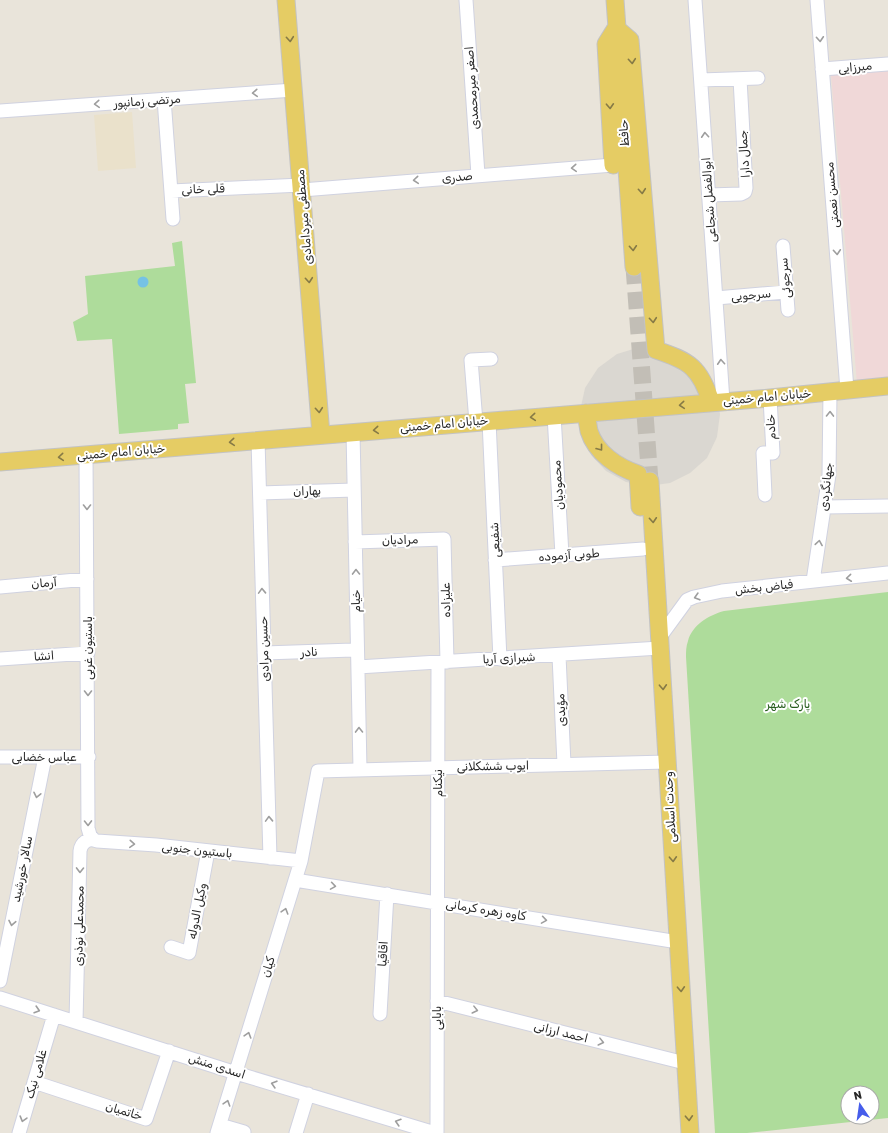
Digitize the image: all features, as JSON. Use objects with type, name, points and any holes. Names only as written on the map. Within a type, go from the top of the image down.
[{"type":"main road","name":"مصطفی میردامادی","points":[[286,0],[321,435]]},
{"type":"main road","name":"حافظ","points":[[615,0],[634,267]]},
{"type":"main road","points":[[613,165],[606,44],[616,28],[630,40],[656,350],[673,355],[692,367],[717,402]]},
{"type":"main road","name":"خیابان امام خمینی","points":[[0,462],[770,398],[888,386]]},
{"type":"main road","points":[[586,413],[590,433],[599,449],[613,462],[628,471],[644,477],[642,549],[650,628],[660,642]]},
{"type":"main road","name":"وحدت اسلامی","points":[[644,477],[660,642],[690,1133]]},
{"type":"street","name":"اصغر میرمحمدی","points":[[466,0],[478,175]]},
{"type":"street","name":"ابوالفضل شجاعی","points":[[695,0],[716,298],[717,402]]},
{"type":"street","name":"محسن نعمتی","points":[[817,0],[847,390]]},
{"type":"street","name":"میرزایی","points":[[822,69],[888,64]]},
{"type":"street","points":[[701,80],[758,78]]},
{"type":"street","name":"جمال دارا","points":[[709,195],[742,194],[745,192],[740,79]]},
{"type":"street","name":"مرتضی زمانپور","points":[[0,111],[294,90]]},
{"type":"street","name":"قلی خانی","points":[[164,99],[171,190],[302,187]]},
{"type":"street","name":"صدری","points":[[302,187],[613,165]]},
{"type":"street","points":[[171,190],[173,219]]},
{"type":"street","name":"سرجوئی","points":[[782,246],[788,310]]},
{"type":"street","name":"سرجویی","points":[[716,298],[786,292]]},
{"type":"street","name":"شفیعی","points":[[491,359],[471,360],[482,421],[496,560],[500,659]]},
{"type":"street","name":"جهانگردی","points":[[813,582],[829,475],[830,392]]},
{"type":"street","name":"خادم","points":[[765,495],[763,453],[773,453],[770,398]]},
{"type":"street","name":"محمودیان","points":[[554,415],[562,555]]},
{"type":"street","name":"خیام","points":[[353,432],[360,769]]},
{"type":"street","name":"حسین مرادی","points":[[258,440],[270,858]]},
{"type":"street","name":"باستیون غربی","points":[[86,454],[89,757],[88,828],[90,835],[94,840]]},
{"type":"street","name":"بهاران","points":[[260,493],[354,490]]},
{"type":"street","points":[[824,507],[888,506]]},
{"type":"street","name":"مرادیان","points":[[355,542],[444,538]]},
{"type":"street","name":"علیزاده","points":[[443,662],[444,538]]},
{"type":"street","name":"طوبی آزموده","points":[[496,560],[642,549]]},
{"type":"street","name":"فیاض بخش","points":[[660,642],[687,600],[694,597],[722,591],[888,573]]},
{"type":"street","name":"آرمان","points":[[0,587],[88,579]]},
{"type":"street","name":"شیرازی آریا","points":[[358,667],[559,656],[660,642]]},
{"type":"street","name":"نادر","points":[[264,653],[353,650]]},
{"type":"street","name":"انشا","points":[[0,659],[88,653]]},
{"type":"street","name":"مؤیدی","points":[[559,656],[564,764]]},
{"type":"street","name":"نیکنام","points":[[438,902],[438,767],[443,662]]},
{"type":"street","name":"سالار خورشید","points":[[0,982],[45,757]]},
{"type":"street","name":"عباس خضابی","points":[[0,758],[89,757]]},
{"type":"street","name":"ایوب ششکلانی","points":[[318,771],[667,762]]},
{"type":"street","name":"کیان","points":[[218,1129],[301,861],[318,771]]},
{"type":"street","name":"باستیون جنوبی","points":[[94,840],[156,845],[301,861]]},
{"type":"street","name":"محمدعلی نوذری","points":[[76,1022],[80,851],[82,844],[94,840]]},
{"type":"street","name":"وکیل الدوله","points":[[171,947],[189,953],[208,851]]},
{"type":"street","name":"کاوه زهره کرمانی","points":[[294,880],[438,902],[678,942]]},
{"type":"street","name":"اقاقیا","points":[[380,1014],[387,894]]},
{"type":"street","name":"بابایی","points":[[436,1133],[438,902]]},
{"type":"street","name":"اسدی منش","points":[[0,998],[236,1073],[436,1133]]},
{"type":"street","name":"احمد ارزانی","points":[[437,1001],[686,1063]]},
{"type":"street","name":"غلامی نیک","points":[[19,1133],[54,1015]]},
{"type":"street","name":"خاتمیان","points":[[34,1082],[146,1119],[169,1051]]},
{"type":"street","points":[[296,1133],[308,1094]]},
{"type":"street","points":[[218,1129],[244,1132]]},
{"type":"shaded area","points":[[888,71],[888,380],[857,384],[831,75]]},
{"type":"shaded area","points":[[132,112],[136,168],[98,171],[94,115]]},
{"type":"shaded area","points":[[640,347],[663,348],[715,391],[720,414],[717,437],[707,458],[690,473],[670,483],[648,486],[626,482],[606,471],[591,455],[582,434],[580,411],[585,388],[598,368],[617,354]]},
{"type":"green space","points":[[182,241],[196,383],[185,384],[189,423],[178,424],[178,429],[119,434],[112,339],[77,341],[73,322],[88,314],[85,276],[175,266],[172,243]]},
{"type":"green space","name":"پارک شهر","points":[[888,592],[888,1118],[880,1119],[880,1085],[840,1085],[840,1123],[747,1133],[715,1133],[686,653],[690,635],[693,630],[713,615],[724,611]]},
{"type":"water","points":[[141,277],[145,277],[147,278],[147,286],[141,287],[138,284],[138,280]]},
{"type":"tunnel","points":[[634,267],[650,481]]}]
